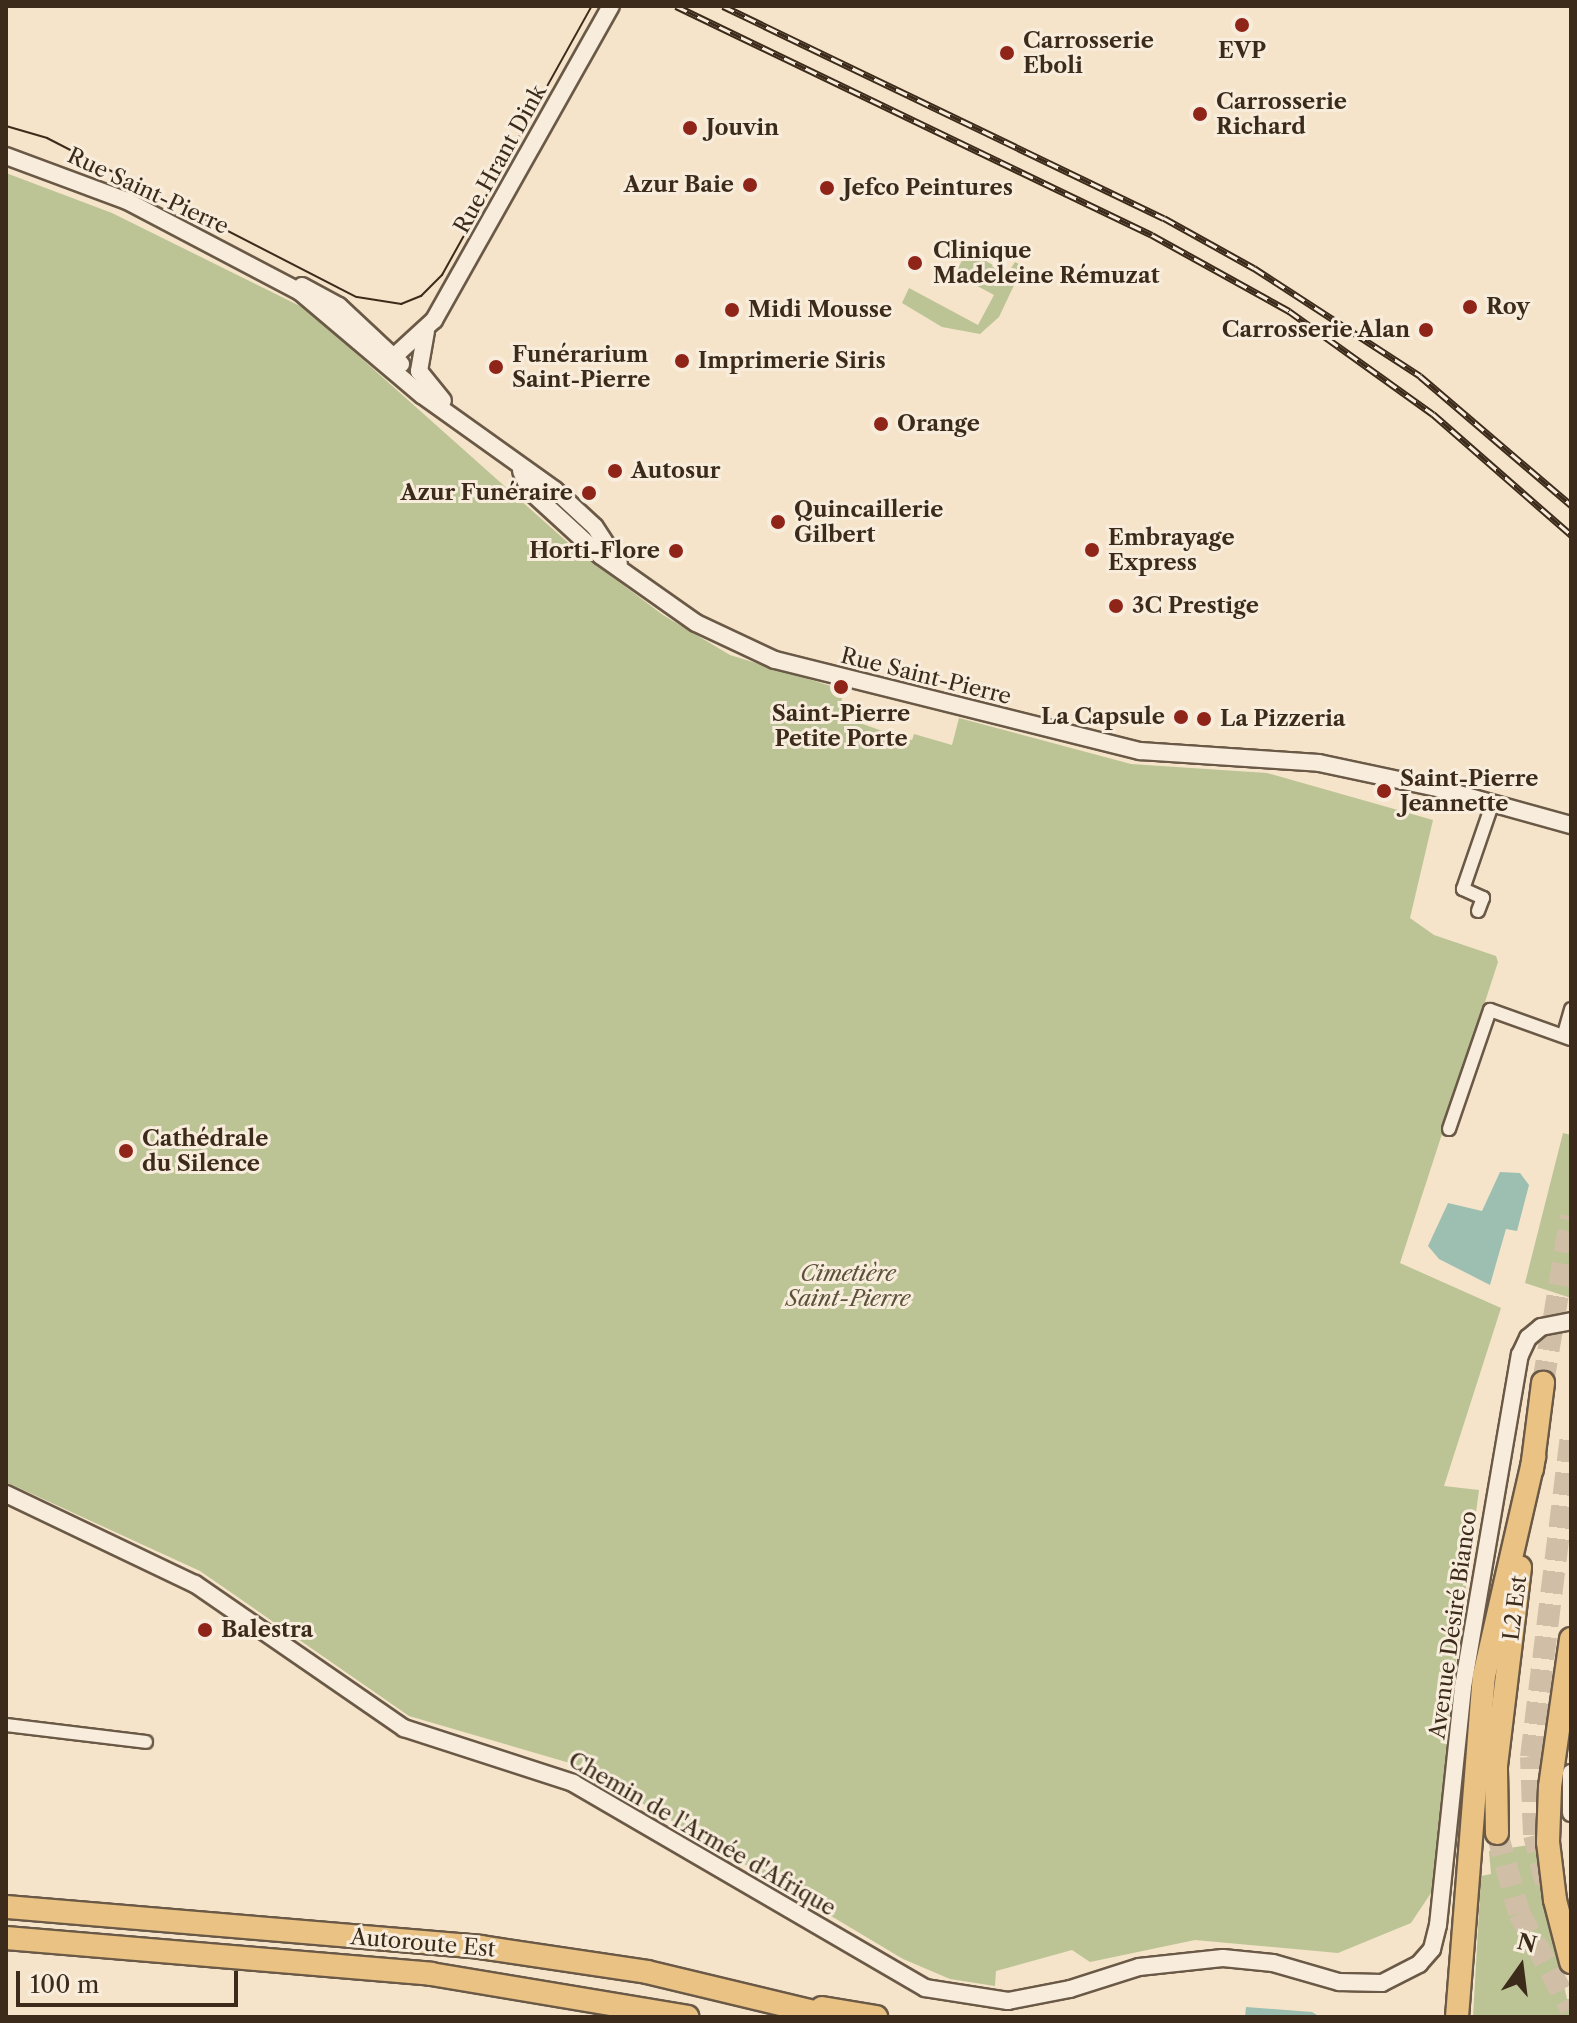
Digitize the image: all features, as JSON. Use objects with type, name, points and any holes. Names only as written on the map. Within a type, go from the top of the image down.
[{"type":"highway","name":"L2 Est","points":[[1497,1833],[1496,1766],[1543,1383]]},
{"type":"highway","points":[[1457,2017],[1484,1676],[1534,1457]]},
{"type":"highway","points":[[1571,1639],[1550,1787],[1548,1842],[1555,1900],[1571,1962]]},
{"type":"highway","name":"Autoroute Est","points":[[6,1907],[480,1947],[647,1972],[835,2017]]},
{"type":"highway","name":"Autoroute Est","points":[[6,1938],[431,1974],[687,2017]]},
{"type":"highway","points":[[739,1993],[876,2017]]},
{"type":"street","name":"Rue Hrant Dink","points":[[452,416],[419,371],[426,331],[611,6]]},
{"type":"street","name":"Rue Saint-Pierre","points":[[6,156],[127,201],[269,274],[313,302],[392,360],[422,395],[521,471],[530,491],[622,568],[696,623],[775,660],[1140,751],[1319,763],[1493,802],[1571,825]]},
{"type":"street","name":"Rue Hrant Dink","points":[[392,360],[426,331]]},
{"type":"street","points":[[1478,911],[1483,898],[1457,887],[1482,845],[1493,802]]},
{"type":"street","points":[[1467,841],[1482,845]]},
{"type":"street","points":[[1449,1129],[1490,1010],[1568,1037],[1571,1009]]},
{"type":"street","name":"Avenue Désiré Bianco","points":[[1419,1964],[1432,1949],[1438,1925],[1463,1687],[1520,1355],[1528,1338],[1541,1327],[1571,1321]]},
{"type":"street","name":"Chemin de l'Armée d'Afrique","points":[[6,1494],[195,1584],[404,1728],[573,1783],[925,1988],[1008,2001],[1056,1993],[1139,1967],[1223,1958],[1273,1963],[1361,1985],[1382,1983],[1419,1964]]},
{"type":"street","points":[[6,1725],[146,1742]]},
{"type":"street","points":[[1571,1773],[1571,1813]]},
{"type":"green space","name":"Cimetière Saint-Pierre","points":[[6,173],[112,213],[306,309],[574,548],[663,615],[730,655],[844,690],[838,715],[896,736],[912,740],[914,734],[952,745],[959,718],[1131,764],[1267,773],[1433,820],[1410,918],[1434,935],[1496,956],[1498,962],[1400,1263],[1501,1308],[1444,1486],[1479,1490],[1450,1706],[1433,1890],[1411,1923],[1338,1953],[1195,1940],[1090,1962],[1072,1950],[996,1971],[995,1986],[950,1979],[903,1959],[580,1766],[409,1716],[200,1571],[6,1482]]},
{"type":"green space","points":[[967,251],[1008,273],[1015,262],[1023,266],[999,317],[980,334],[942,327],[902,303],[909,288],[978,325],[994,295],[955,274]]},
{"type":"green space","points":[[1563,1133],[1571,1135],[1571,1298],[1525,1283]]},
{"type":"green space","points":[[1537,1844],[1541,1883],[1571,2017],[1473,2017],[1481,1876],[1491,1874],[1489,1851]]},
{"type":"shaded area","points":[[1500,1172],[1520,1173],[1529,1185],[1517,1231],[1506,1229],[1490,1285],[1439,1259],[1428,1246],[1448,1203],[1482,1211]]},
{"type":"shaded area","points":[[1246,2007],[1312,2012],[1320,2017],[1245,2017]]},
{"type":"tunnel","points":[[1543,1383],[1571,1216]]},
{"type":"tunnel","points":[[1546,1883],[1534,1835],[1531,1757],[1571,1438]]},
{"type":"tunnel","points":[[1497,1833],[1519,1913],[1571,2009]]},
{"type":"tram line","points":[[6,126],[47,138],[357,297],[401,304],[421,296],[442,275],[592,6]]},
{"type":"railway","points":[[676,6],[1152,235],[1289,311],[1433,414],[1571,535]]},
{"type":"railway","points":[[723,6],[1164,218],[1254,268],[1420,376],[1571,505]]},
{"type":"place","name":"EVP","points":[[1242,25]]},
{"type":"place","name":"Carrosserie Eboli","points":[[1007,53]]},
{"type":"place","name":"Carrosserie Richard","points":[[1200,114]]},
{"type":"place","name":"Jouvin","points":[[690,128]]},
{"type":"place","name":"Azur Baie","points":[[750,185]]},
{"type":"place","name":"Jefco Peintures","points":[[827,188]]},
{"type":"place","name":"Clinique Madeleine Rémuzat","points":[[915,263]]},
{"type":"place","name":"Roy","points":[[1470,307]]},
{"type":"place","name":"Midi Mousse","points":[[732,310]]},
{"type":"place","name":"Carrosserie Alan","points":[[1426,330]]},
{"type":"place","name":"Imprimerie Siris","points":[[682,361]]},
{"type":"place","name":"Funérarium Saint-Pierre","points":[[496,367]]},
{"type":"place","name":"Orange","points":[[881,424]]},
{"type":"place","name":"Autosur","points":[[615,471]]},
{"type":"place","name":"Azur Funéraire","points":[[589,493]]},
{"type":"place","name":"Quincaillerie Gilbert","points":[[778,522]]},
{"type":"place","name":"Embrayage Express","points":[[1092,550]]},
{"type":"place","name":"Horti-Flore","points":[[676,551]]},
{"type":"place","name":"3C Prestige","points":[[1116,606]]},
{"type":"place","name":"Saint-Pierre Petite Porte","points":[[841,687]]},
{"type":"place","name":"La Capsule","points":[[1181,717]]},
{"type":"place","name":"La Pizzeria","points":[[1204,719]]},
{"type":"place","name":"Saint-Pierre Jeannette","points":[[1384,791]]},
{"type":"place","name":"Cathédrale du Silence","points":[[126,1151]]},
{"type":"place","name":"Balestra","points":[[205,1630]]}]
